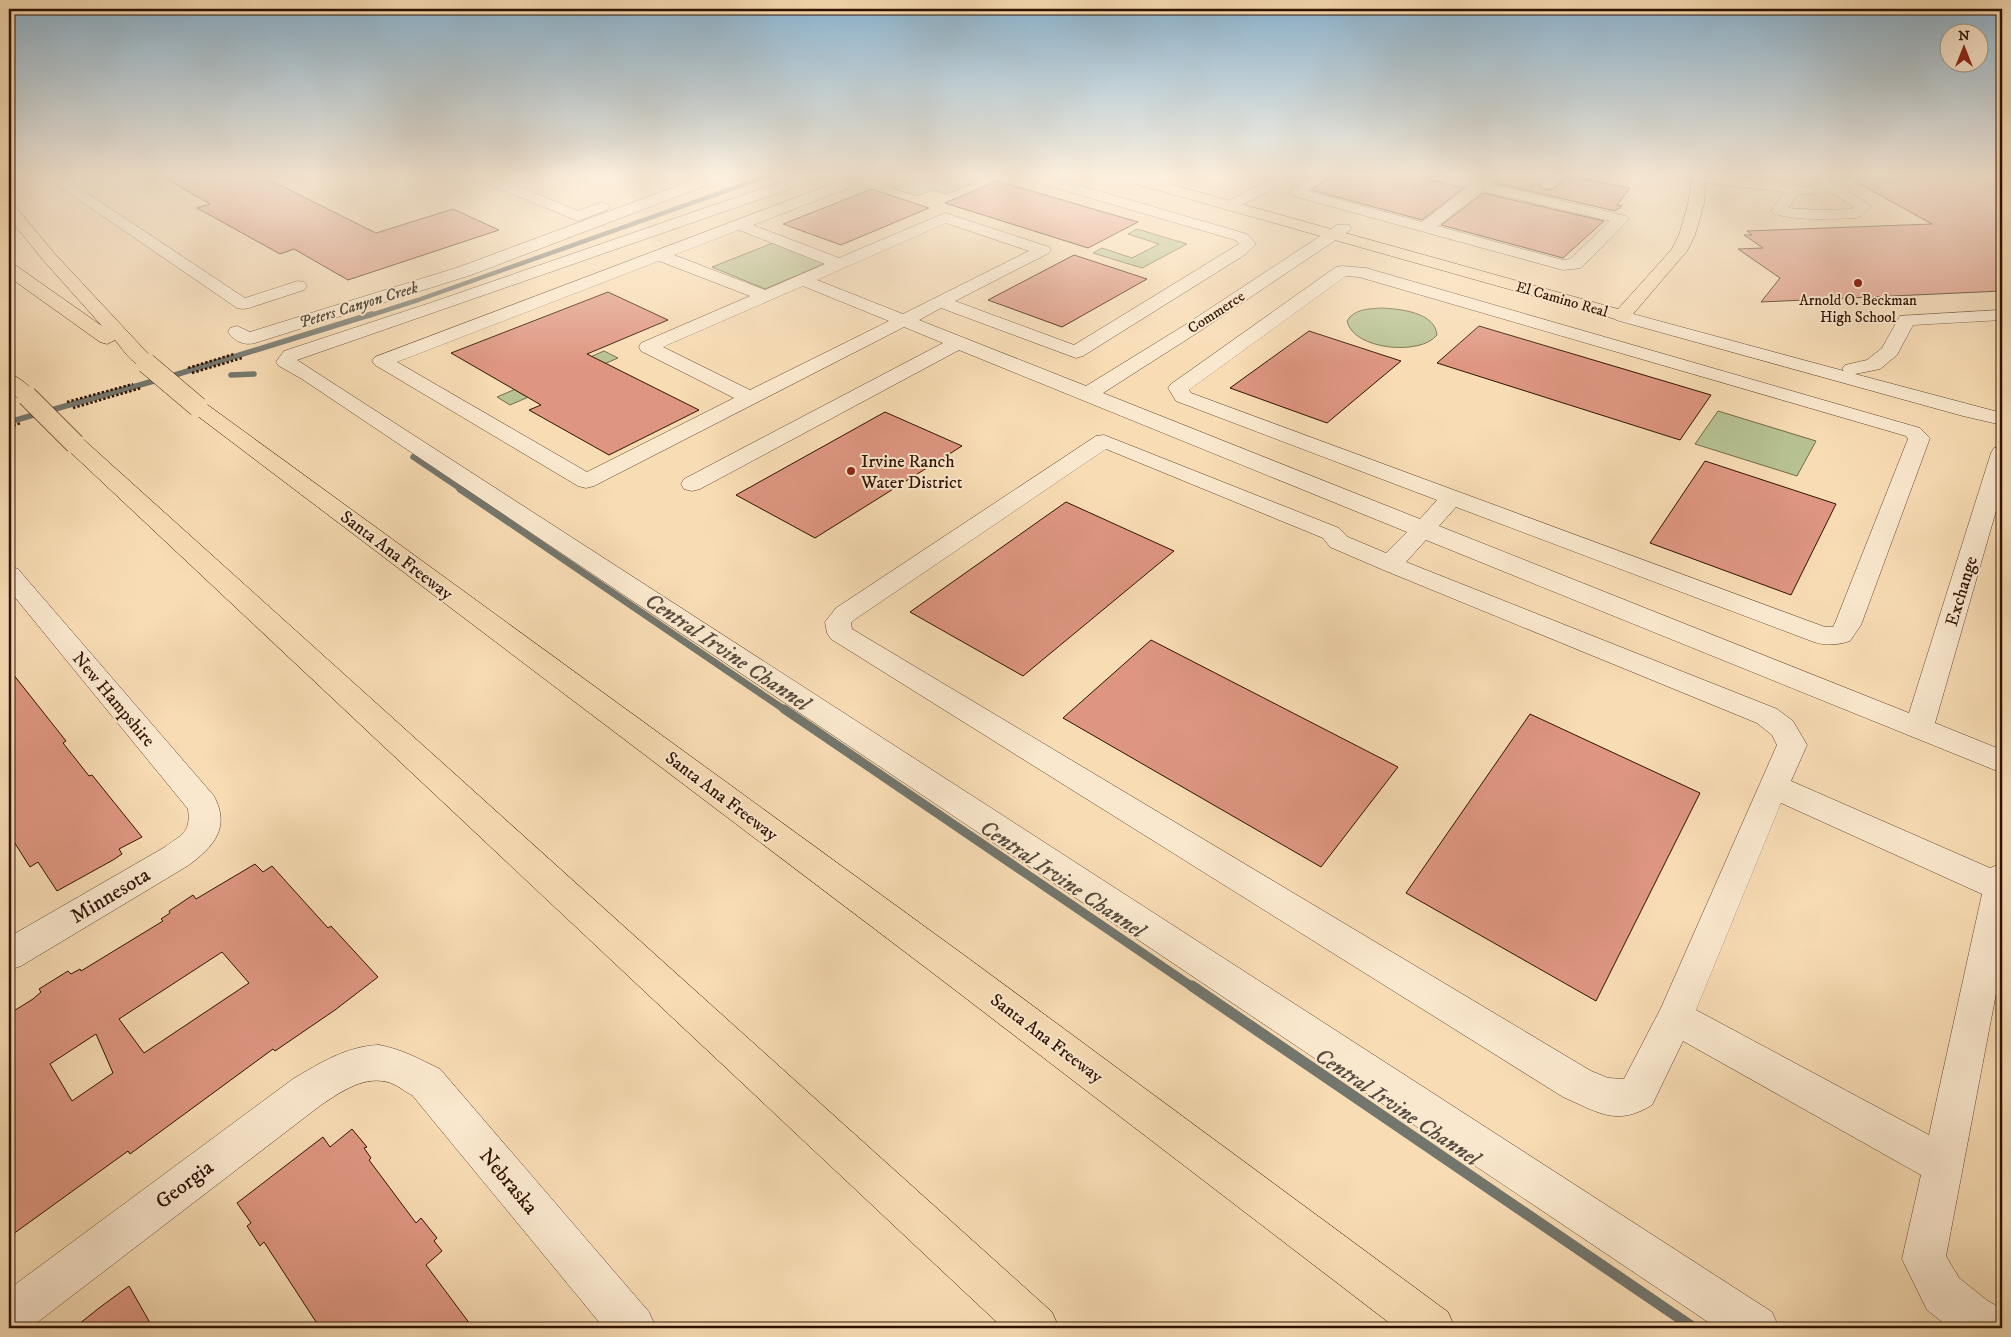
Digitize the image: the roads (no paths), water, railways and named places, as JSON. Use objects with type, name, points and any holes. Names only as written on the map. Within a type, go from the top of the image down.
[{"type":"main road","points":[[33,238],[49,258],[146,363]]},
{"type":"main road","name":"El Camino Real","points":[[1365,238],[1627,311]]},
{"type":"main road","points":[[1627,311],[1679,251],[1686,238]]},
{"type":"main road","name":"Santa Ana Freeway","points":[[9,269],[146,363],[198,407],[931,951],[1432,1328]]},
{"type":"main road","points":[[9,380],[28,396],[75,444],[1036,1328]]},
{"type":"street","points":[[145,238],[243,304],[298,286]]},
{"type":"street","points":[[237,332],[248,340],[437,280],[555,238]]},
{"type":"street","points":[[634,238],[440,306],[291,354],[286,362],[309,375],[569,544],[1756,1328]]},
{"type":"street","points":[[705,238],[382,361],[586,481],[1043,250],[1007,238]]},
{"type":"street","points":[[774,238],[840,264]]},
{"type":"street","points":[[750,398],[648,347],[898,238]]},
{"type":"street","points":[[940,302],[1076,352],[1246,247],[1248,244],[1246,240],[1241,238]]},
{"type":"street","name":"Commerce","points":[[1087,394],[1177,324],[1325,238]]},
{"type":"street","points":[[1465,238],[1570,265],[1575,264],[1601,238]]},
{"type":"street","points":[[660,256],[765,296]]},
{"type":"street","points":[[1342,271],[1360,272],[1902,428],[1913,432],[1919,438],[1851,616],[1841,635],[1824,636],[1183,397],[1178,388],[1240,344],[1342,271]]},
{"type":"street","points":[[803,280],[2002,762]]},
{"type":"street","name":"El Camino Real","points":[[1627,311],[1852,368],[2002,418]]},
{"type":"street","name":"El Camino Real","points":[[1627,311],[1970,412],[2002,418]]},
{"type":"street","points":[[1141,312],[1240,344]]},
{"type":"street","points":[[1852,368],[1873,365],[1890,351],[1906,320],[2002,315]]},
{"type":"street","points":[[692,484],[959,342]]},
{"type":"street","points":[[1104,441],[1332,533],[1339,542],[1390,564],[1767,716],[1783,728],[1792,745],[1675,1017],[1638,1092],[1628,1098],[1607,1097],[1577,1084],[840,633],[838,622],[853,609],[1104,441]]},
{"type":"street","name":"Exchange","points":[[1919,729],[2002,453]]},
{"type":"street","points":[[1390,564],[1453,497]]},
{"type":"street","name":"New Hampshire","points":[[9,574],[203,804],[205,829]]},
{"type":"street","points":[[1773,786],[2001,882],[1924,1259],[1943,1294],[1972,1317],[1992,1328]]},
{"type":"street","name":"Minnesota","points":[[9,955],[177,856],[194,843],[205,829]]},
{"type":"street","points":[[1675,1017],[1943,1165]]},
{"type":"street","name":"Georgia","points":[[9,1316],[307,1092],[340,1071],[366,1063]]},
{"type":"street","name":"Nebraska","points":[[366,1063],[391,1065],[426,1082],[633,1328]]},
{"type":"waterway","name":"Peters Canyon Creek","points":[[368,316],[592,238]]},
{"type":"waterway","name":"Peters Canyon Creek","points":[[9,422],[175,375],[372,314]]},
{"type":"waterway","name":"Central Irvine Channel","points":[[231,375],[254,374]]},
{"type":"waterway","name":"Central Irvine Channel","points":[[413,457],[462,490]]},
{"type":"waterway","name":"Central Irvine Channel","points":[[460,489],[785,710]]},
{"type":"waterway","name":"Central Irvine Channel","points":[[784,709],[1194,988]]},
{"type":"waterway","name":"Central Irvine Channel","points":[[1192,986],[1694,1328]]},
{"type":"place","name":"Arnold O. Beckman High School","points":[[1858,283]]},
{"type":"place","name":"Irvine Ranch Water District","points":[[851,471]]}]
